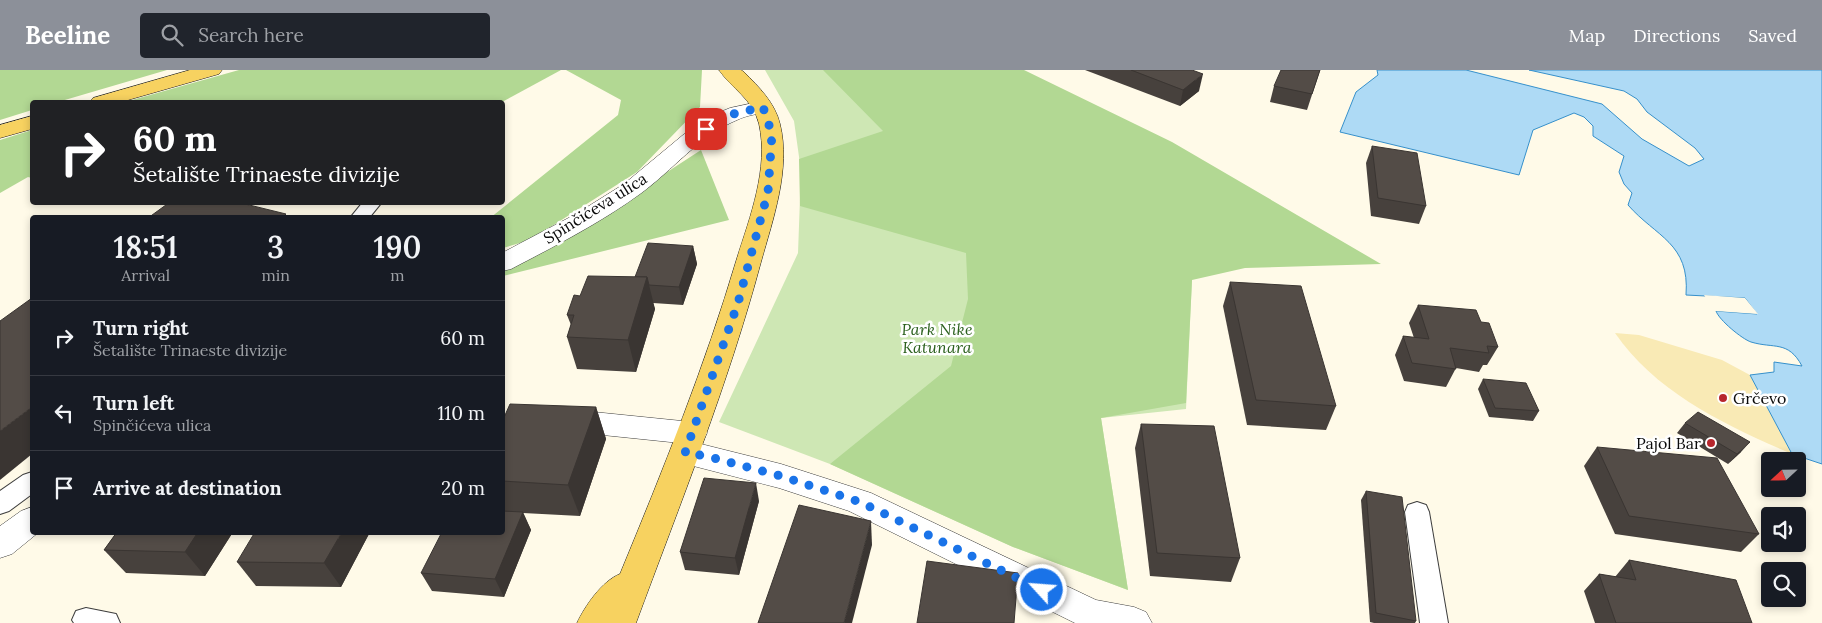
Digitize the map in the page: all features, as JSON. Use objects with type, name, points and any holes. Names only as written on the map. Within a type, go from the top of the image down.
[{"type":"main road","points":[[107,100],[212,70]]},
{"type":"main road","points":[[618,623],[688,443],[738,303],[768,192],[772,134],[763,107],[746,84],[729,70]]},
{"type":"main road","points":[[0,132],[30,123]]},
{"type":"main road","points":[[595,623],[640,565]]},
{"type":"street","name":"Spinčićeva ulica","points":[[505,260],[574,225],[634,188],[682,147],[718,122],[741,111],[763,107]]},
{"type":"street","points":[[536,416],[688,443],[706,456],[772,474],[860,502],[1089,619],[1134,623]]},
{"type":"street","points":[[0,544],[30,522]]},
{"type":"lane","points":[[362,215],[370,205]]},
{"type":"lane","points":[[0,504],[30,483]]},
{"type":"lane","points":[[1417,512],[1434,623]]},
{"type":"green space","points":[[0,70],[167,70],[65,100],[30,100],[30,111],[0,120]]},
{"type":"green space","points":[[239,70],[561,70],[505,100],[132,100]]},
{"type":"green space","points":[[566,70],[702,70],[700,107],[637,172],[530,240],[505,247],[505,215],[494,215],[618,115],[621,100]]},
{"type":"green space","name":"Park Nike Katunara","points":[[765,70],[882,70],[1192,280],[1186,409],[1101,418],[1128,590],[1013,547],[830,464],[719,422],[798,253],[801,171],[794,121]]},
{"type":"green space","name":"Park Nike Katunara","points":[[823,70],[1024,70],[1172,142],[1381,264],[1245,268],[1192,280],[1186,403],[1101,418],[1128,590],[1013,547],[830,464],[951,366],[968,299],[966,253],[800,206],[799,159],[883,131]]},
{"type":"green space","points":[[30,131],[30,178],[0,193],[0,140]]},
{"type":"green space","points":[[701,150],[729,220],[505,276],[505,269],[601,215]]},
{"type":"sand","name":"Grčevo","points":[[1615,333],[1639,335],[1722,360],[1750,375],[1791,452],[1743,432],[1694,406],[1651,373]]},
{"type":"water","points":[[1377,70],[1466,70],[1602,104],[1642,139],[1689,166],[1704,159],[1695,148],[1647,112],[1637,99],[1624,91],[1529,70],[1822,70],[1822,464],[1806,459],[1806,452],[1791,452],[1750,375],[1774,372],[1774,362],[1802,366],[1797,358],[1786,349],[1747,340],[1731,329],[1718,315],[1716,311],[1757,314],[1745,298],[1686,295],[1686,278],[1683,263],[1677,252],[1669,242],[1628,205],[1632,193],[1624,184],[1619,172],[1624,156],[1593,136],[1593,126],[1584,117],[1574,113],[1533,130],[1519,175],[1340,132],[1356,92],[1378,75]]},
{"type":"pier","points":[[1704,295],[1745,298],[1758,314],[1716,311],[1715,309],[1753,311],[1744,300],[1706,298]]},
{"type":"building","points":[[1131,70],[1192,70],[1203,74],[1183,90]]},
{"type":"building","points":[[1281,70],[1320,70],[1312,94],[1274,86]]},
{"type":"building","points":[[1372,146],[1417,153],[1426,206],[1378,198]]},
{"type":"building","points":[[166,205],[249,205],[286,214],[285,215],[152,215]]},
{"type":"building","points":[[648,243],[693,246],[679,287],[649,285],[647,277],[635,277]]},
{"type":"building","points":[[588,276],[647,277],[628,340],[567,337],[574,315],[567,315],[574,295],[580,296]]},
{"type":"building","points":[[1230,282],[1301,286],[1336,406],[1256,400]]},
{"type":"building","points":[[30,299],[30,408],[0,431],[0,321]]},
{"type":"building","points":[[1418,305],[1476,310],[1481,322],[1489,323],[1498,347],[1487,346],[1489,353],[1450,348],[1456,369],[1412,363],[1403,336],[1429,339]]},
{"type":"building","points":[[1483,379],[1526,383],[1539,411],[1495,408]]},
{"type":"building","points":[[510,404],[596,407],[568,485],[505,481],[505,415]]},
{"type":"building","points":[[1698,412],[1750,442],[1737,454],[1685,423]]},
{"type":"building","points":[[1141,424],[1214,426],[1240,558],[1157,553]]},
{"type":"building","points":[[1597,447],[1717,458],[1759,534],[1629,516]]},
{"type":"building","points":[[704,478],[756,483],[735,558],[680,552]]},
{"type":"building","points":[[1366,491],[1402,497],[1416,621],[1376,613]]},
{"type":"building","points":[[799,505],[871,521],[844,623],[758,623]]},
{"type":"building","points":[[505,511],[523,512],[495,579],[421,573],[440,535],[505,535]]},
{"type":"building","points":[[115,535],[196,535],[185,552],[104,550]]},
{"type":"building","points":[[253,535],[340,535],[324,563],[237,562]]},
{"type":"building","points":[[1629,560],[1736,580],[1752,623],[1616,623],[1599,574],[1636,580]]},
{"type":"building","points":[[927,561],[1018,573],[1014,623],[917,623]]},
{"type":"place","name":"Grčevo","points":[[1723,398]]},
{"type":"place","name":"Pajol Bar","points":[[1711,443]]},
{"type":"route","points":[[706,129],[729,115],[763,107],[769,120],[772,134],[772,152],[768,192],[738,303],[685,453],[706,456],[781,476],[860,502],[1042,590]]}]
